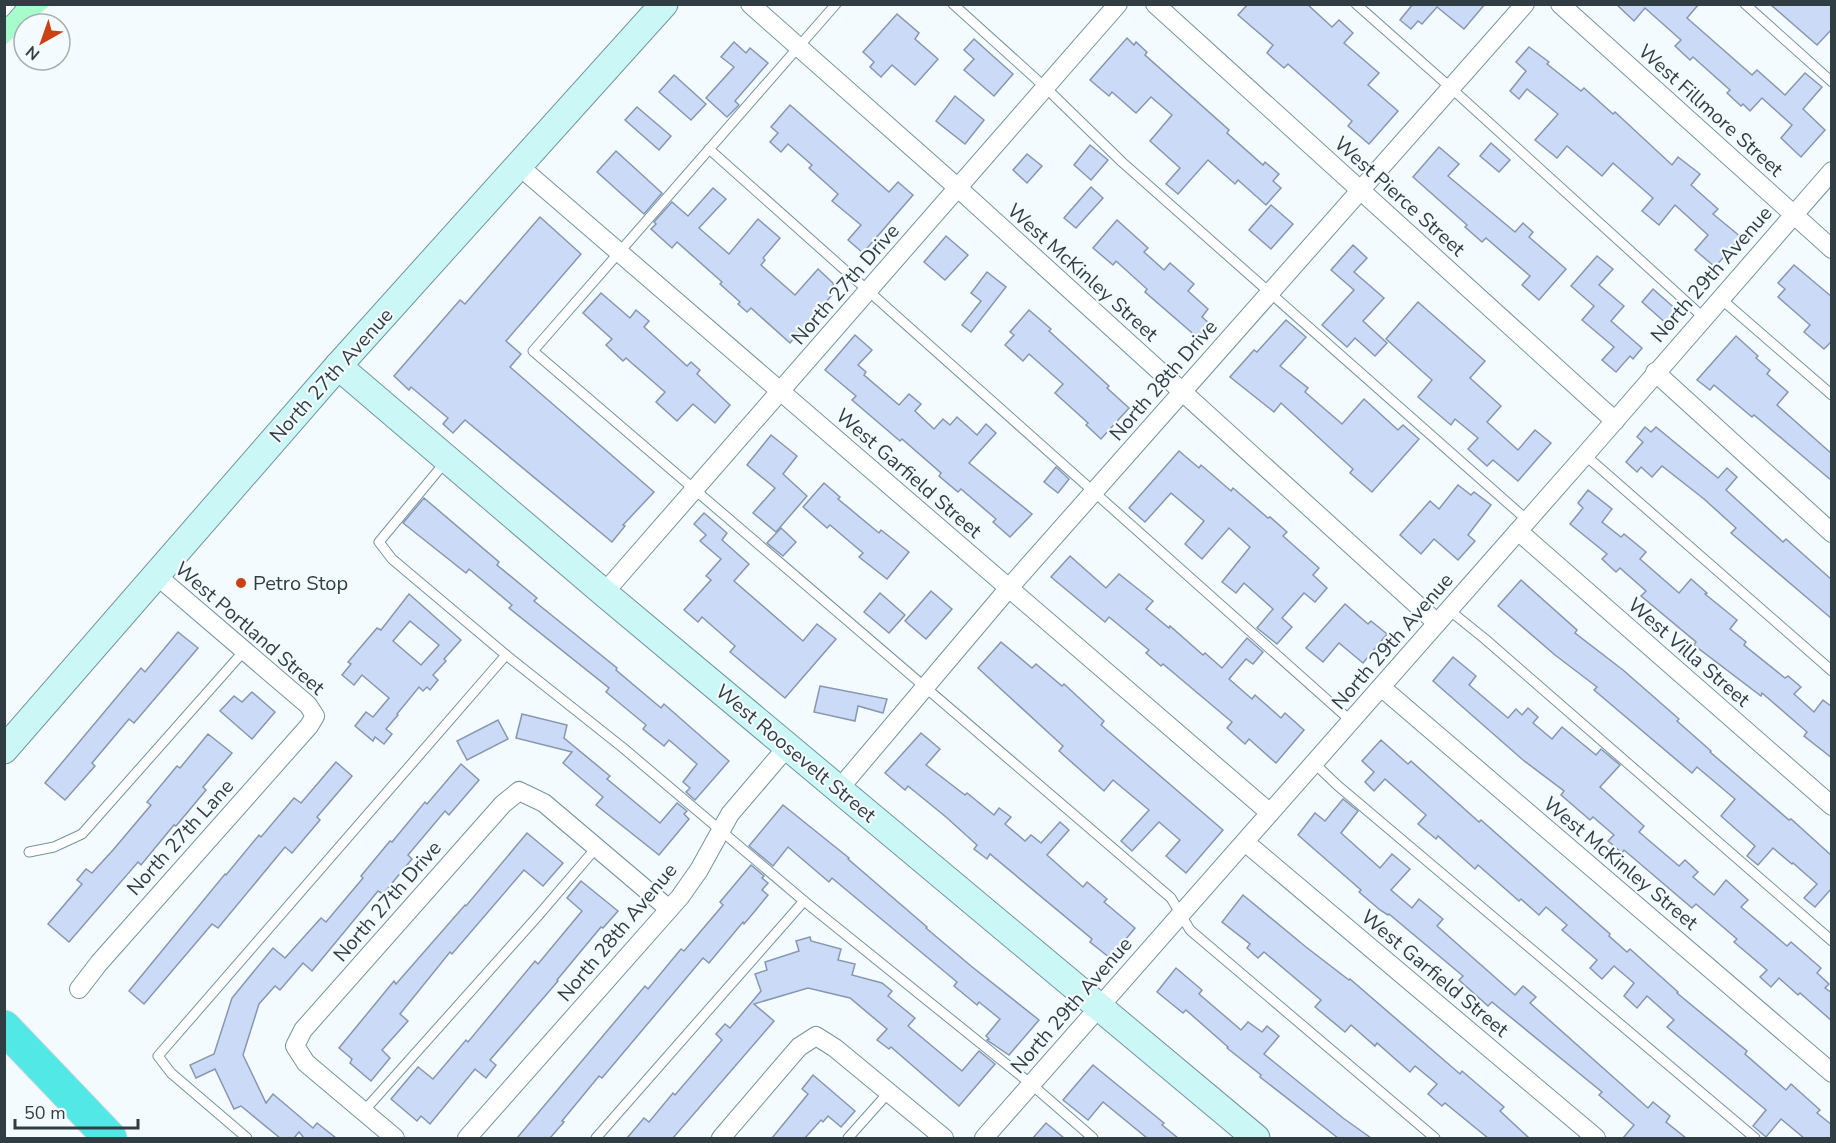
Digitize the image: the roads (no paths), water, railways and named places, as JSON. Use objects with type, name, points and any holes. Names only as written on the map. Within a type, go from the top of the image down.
[{"type":"highway","points":[[4,1027],[110,1138]]},
{"type":"street","name":"North 27th Avenue","points":[[4,750],[338,366],[664,4]]},
{"type":"street","name":"West McKinley Street","points":[[750,4],[958,188],[1181,393],[1443,616]]},
{"type":"street","name":"North 27th Drive","points":[[604,593],[1118,4]]},
{"type":"street","name":"West Pierce Street","points":[[1155,4],[1615,421]]},
{"type":"street","name":"North 28th Drive","points":[[839,789],[1008,589],[1525,4]]},
{"type":"street","name":"West Fillmore Street","points":[[1560,4],[1832,249]]},
{"type":"street","name":"West Garfield Street","points":[[519,166],[1270,813]]},
{"type":"street","name":"North 29th Avenue","points":[[984,1138],[1832,171]]},
{"type":"street","name":"West Roosevelt Street","points":[[338,366],[604,593],[1256,1138]]},
{"type":"street","points":[[1654,372],[1832,533]]},
{"type":"street","name":"West Villa Street","points":[[1522,526],[1832,806]]},
{"type":"street","name":"West Portland Street","points":[[156,575],[308,705],[315,716]]},
{"type":"street","name":"West McKinley Street","points":[[1381,687],[1832,1073]]},
{"type":"street","name":"North 27th Lane","points":[[79,989],[99,963],[309,726],[315,716]]},
{"type":"street","name":"North 28th Avenue","points":[[467,1138],[669,909],[699,870],[721,830],[743,797],[788,746]]},
{"type":"street","name":"North 27th Drive","points":[[363,1112],[306,1063],[295,1046],[303,1030],[503,804],[519,791],[544,803],[596,848]]},
{"type":"street","name":"West Garfield Street","points":[[1245,842],[1596,1138]]},
{"type":"street","points":[[596,848],[669,909]]},
{"type":"street","points":[[721,1138],[799,1047],[816,1035],[944,1138]]},
{"type":"street","points":[[363,1112],[395,1138]]},
{"type":"lane","points":[[4,12],[11,4]]},
{"type":"lane","points":[[836,4],[533,351],[1171,898],[1190,930],[1435,1138]]},
{"type":"lane","points":[[953,4],[1046,88],[1122,162],[1271,292],[1522,526]]},
{"type":"lane","points":[[1356,4],[1703,317]]},
{"type":"lane","points":[[1745,4],[1832,82]]},
{"type":"lane","points":[[709,149],[1352,721]]},
{"type":"lane","points":[[1720,298],[1832,396]]},
{"type":"lane","points":[[1585,455],[1832,671]]},
{"type":"lane","points":[[447,460],[379,542],[392,559],[506,655],[622,747],[804,901],[1032,1084],[1093,1138]]},
{"type":"lane","points":[[1443,616],[1832,941]]},
{"type":"lane","points":[[29,852],[54,847],[82,834],[244,651]]},
{"type":"lane","points":[[247,1138],[171,1073],[158,1056],[506,655]]},
{"type":"lane","points":[[1314,763],[1337,785],[1755,1138]]},
{"type":"lane","points":[[363,1112],[596,848]]},
{"type":"lane","points":[[596,1138],[804,901]]},
{"type":"lane","points":[[848,1138],[889,1092]]},
{"type":"place","name":"Petro Stop","points":[[241,583]]}]
